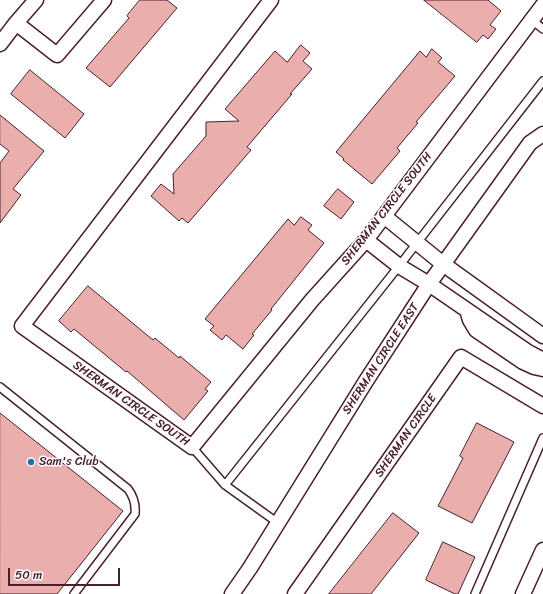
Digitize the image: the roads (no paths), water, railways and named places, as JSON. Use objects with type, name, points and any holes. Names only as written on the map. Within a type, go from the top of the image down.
[{"type":"street","points":[[0,44],[36,0]]},
{"type":"street","points":[[16,23],[57,55],[104,0]]},
{"type":"street","name":"SHERMAN CIRCLE SOUTH","points":[[271,0],[22,326],[192,448],[312,300],[366,240],[543,5]]},
{"type":"street","name":"SHERMAN CIRCLE EAST","points":[[232,594],[429,284],[530,143],[543,134]]},
{"type":"street","points":[[384,216],[444,264],[543,336]]},
{"type":"street","points":[[366,240],[399,266],[429,284],[528,352],[543,360]]},
{"type":"street","points":[[467,310],[470,320],[476,330],[523,362],[543,369]]},
{"type":"street","points":[[504,336],[517,317]]},
{"type":"street","name":"SHERMAN CIRCLE","points":[[296,594],[461,357],[543,406]]},
{"type":"street","points":[[523,594],[543,550]]},
{"type":"lane","points":[[532,20],[543,29]]},
{"type":"lane","points":[[225,485],[418,242],[543,81]]},
{"type":"lane","points":[[0,387],[128,489],[136,505],[135,514],[74,594]]},
{"type":"lane","points":[[475,594],[543,438]]},
{"type":"lane","points":[[192,448],[225,485],[278,523]]},
{"type":"place","name":"Sam's Club","points":[[31,462]]}]
